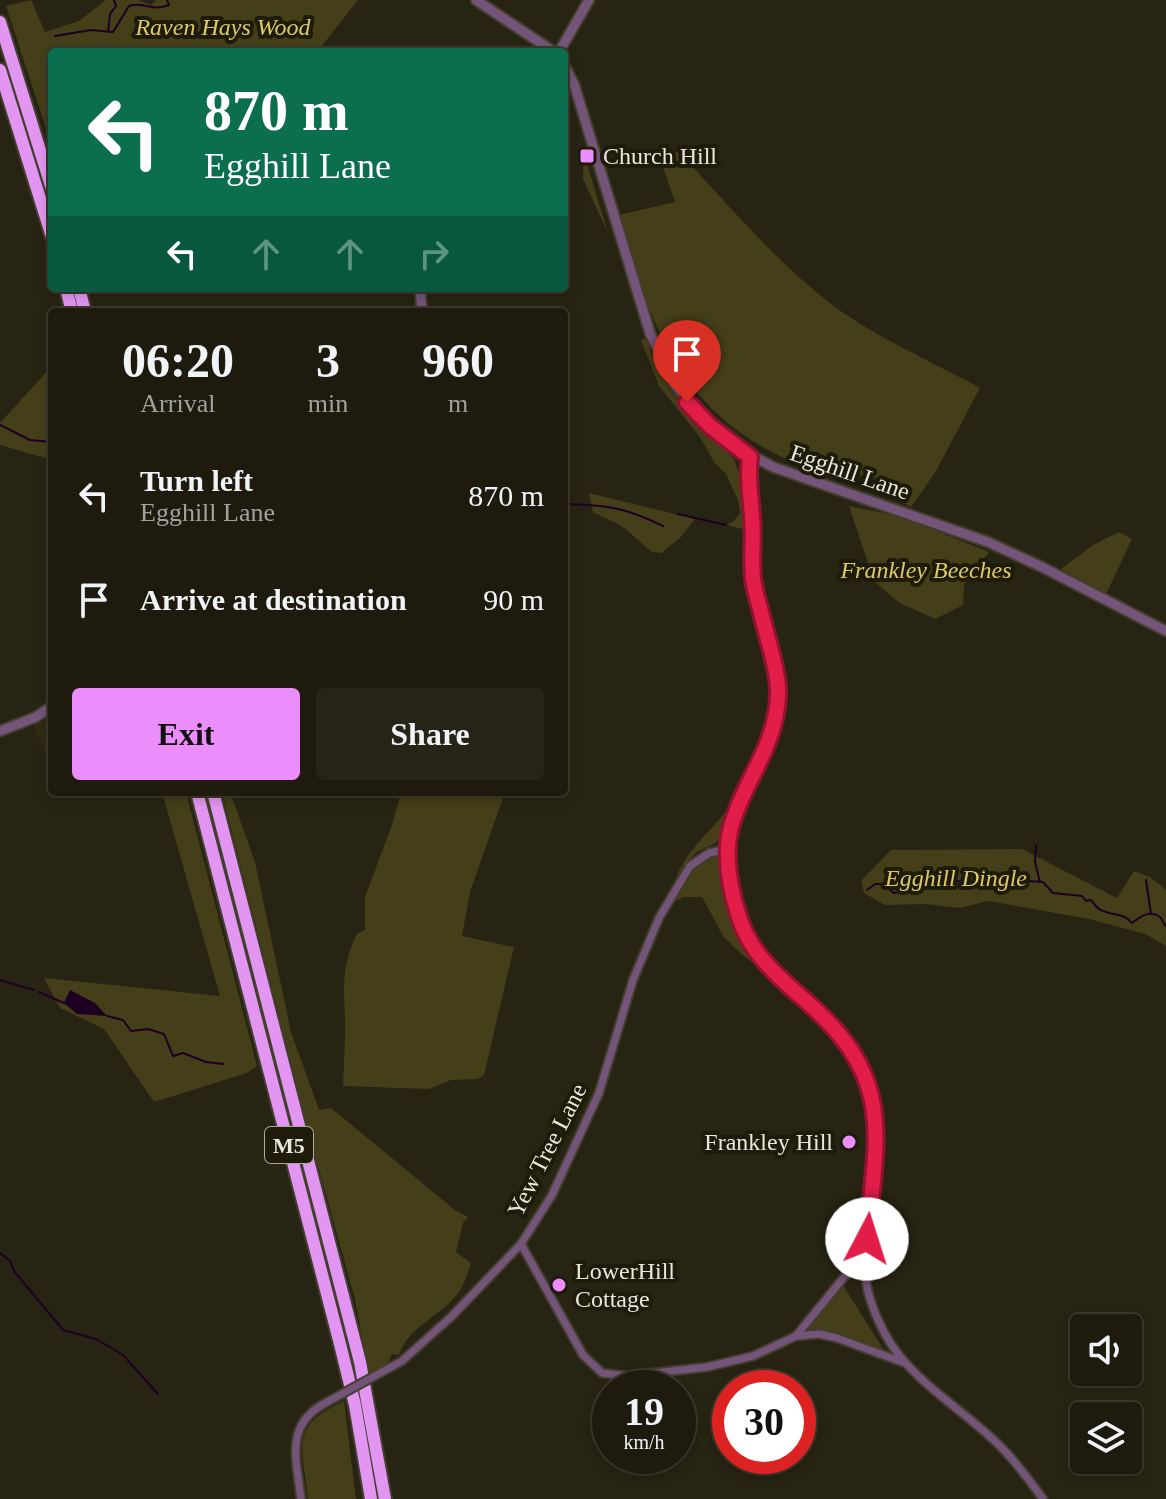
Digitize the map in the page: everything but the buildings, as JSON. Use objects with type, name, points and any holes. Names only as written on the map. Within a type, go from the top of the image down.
[{"type":"highway","points":[[0,22],[48,176]]},
{"type":"highway","points":[[0,70],[48,224]]},
{"type":"highway","name":"M5","points":[[198,796],[340,1344],[355,1405],[371,1499]]},
{"type":"highway","name":"M5","points":[[214,796],[360,1362],[385,1499]]},
{"type":"street","points":[[476,0],[550,48]]},
{"type":"street","points":[[559,48],[589,0]]},
{"type":"street","name":"Egghill Lane","points":[[568,73],[638,298],[675,385],[701,418],[750,457],[817,485],[899,509],[988,542],[1166,631]]},
{"type":"street","points":[[750,457],[747,476],[753,519],[753,578],[779,692],[771,740],[735,814],[728,849],[731,888],[740,922],[749,940],[773,972],[824,1017],[844,1039],[862,1067],[873,1100],[877,1130],[865,1270],[869,1298],[886,1336],[904,1362],[1001,1446],[1043,1499]]},
{"type":"street","points":[[0,731],[36,717],[48,709]]},
{"type":"street","name":"Yew Tree Lane","points":[[301,1499],[295,1448],[298,1427],[312,1410],[409,1355],[452,1316],[521,1244],[552,1195],[599,1093],[633,980],[659,918],[690,866],[709,853],[728,849]]},
{"type":"street","points":[[521,1244],[583,1355],[602,1373],[628,1376],[707,1367],[753,1356],[796,1336],[819,1334],[904,1362]]},
{"type":"street","points":[[796,1336],[845,1276],[855,1270],[865,1270]]},
{"type":"shaded area","points":[[48,717],[48,759],[34,726]]},
{"type":"shaded area","points":[[70,990],[95,1003],[107,1016],[77,1014],[64,1003]]},
{"type":"green space","name":"Raven Hays Wood","points":[[31,0],[45,32],[79,21],[106,0],[138,0],[151,5],[156,0],[358,0],[320,48],[48,48],[48,135],[6,6]]},
{"type":"green space","points":[[678,151],[758,237],[822,297],[878,334],[980,388],[936,471],[911,507],[874,477],[827,477],[757,444],[724,420],[676,364],[644,295],[619,215],[675,202],[660,159]]},
{"type":"green space","points":[[584,154],[608,233],[583,179]]},
{"type":"green space","points":[[647,337],[651,353],[677,399],[734,459],[747,530],[726,525],[740,513],[738,500],[726,474],[659,386],[641,340]]},
{"type":"green space","points":[[48,370],[48,459],[0,445],[0,423]]},
{"type":"green space","points":[[589,493],[695,519],[680,538],[661,553],[652,552],[622,526],[593,512]]},
{"type":"green space","name":"Frankley Beeches","points":[[849,506],[899,516],[989,552],[964,585],[963,605],[935,619],[898,602],[874,581]]},
{"type":"green space","points":[[1119,532],[1132,539],[1106,594],[1061,569],[1093,545]]},
{"type":"green space","points":[[163,796],[187,796],[257,1066],[247,1073],[154,1102],[104,1029],[60,1008],[44,978],[220,996]]},
{"type":"green space","points":[[223,796],[231,796],[255,862],[291,1032],[319,1110],[331,1108],[455,1210],[468,1217],[463,1223],[456,1252],[471,1263],[461,1289],[410,1336],[399,1355],[392,1354],[387,1366],[369,1375],[355,1299],[304,1115]]},
{"type":"green space","points":[[400,796],[504,796],[470,892],[462,936],[514,947],[484,1075],[478,1079],[451,1080],[429,1089],[343,1086],[346,967],[357,934],[365,930],[365,897]]},
{"type":"green space","points":[[736,798],[723,837],[696,852],[676,878],[688,856]]},
{"type":"green space","name":"Egghill Dingle","points":[[1022,849],[1117,898],[1134,871],[1150,877],[1166,890],[1166,946],[1145,934],[1089,919],[988,901],[960,908],[926,904],[885,905],[864,893],[861,881],[891,850]]},
{"type":"green space","points":[[716,853],[723,856],[735,918],[764,971],[723,936],[702,897],[684,897],[671,903],[689,875]]},
{"type":"green space","points":[[843,1285],[883,1349],[835,1334],[805,1331]]},
{"type":"green space","points":[[344,1401],[356,1499],[308,1499],[302,1451],[307,1429],[326,1410]]},
{"type":"waterway","points":[[108,32],[110,14],[116,6],[114,0]]},
{"type":"waterway","points":[[55,36],[91,30],[113,32],[129,6],[163,7],[169,5],[167,0]]},
{"type":"waterway","points":[[0,425],[30,440],[48,442]]},
{"type":"waterway","points":[[568,504],[615,508],[663,526]]},
{"type":"waterway","points":[[678,514],[726,525]]},
{"type":"waterway","points":[[1036,846],[1035,862],[1040,882]]},
{"type":"waterway","points":[[1146,880],[1151,914]]},
{"type":"waterway","points":[[867,890],[875,884],[883,884],[894,893],[928,881],[958,881],[973,885],[1043,882],[1053,893],[1082,896],[1099,909],[1125,917],[1132,923],[1153,914],[1160,917],[1166,926]]},
{"type":"waterway","points":[[0,980],[34,990]]},
{"type":"waterway","points":[[39,992],[64,1003]]},
{"type":"waterway","points":[[107,1016],[123,1020],[131,1031],[148,1029],[164,1034],[173,1056],[183,1053],[206,1062],[223,1064]]},
{"type":"waterway","points":[[0,1253],[10,1261],[14,1271],[63,1330],[96,1339],[123,1355],[158,1394]]},
{"type":"place","name":"Church Hill","points":[[587,156]]},
{"type":"place","name":"Frankley Hill","points":[[849,1142]]},
{"type":"place","name":"LowerHill Cottage","points":[[559,1285]]},
{"type":"route","points":[[687,402],[729,443],[750,457],[747,476],[753,519],[753,578],[779,692],[771,740],[730,830],[728,869],[731,888],[740,922],[749,940],[773,972],[844,1039],[862,1067],[873,1100],[877,1130],[867,1239]]}]
